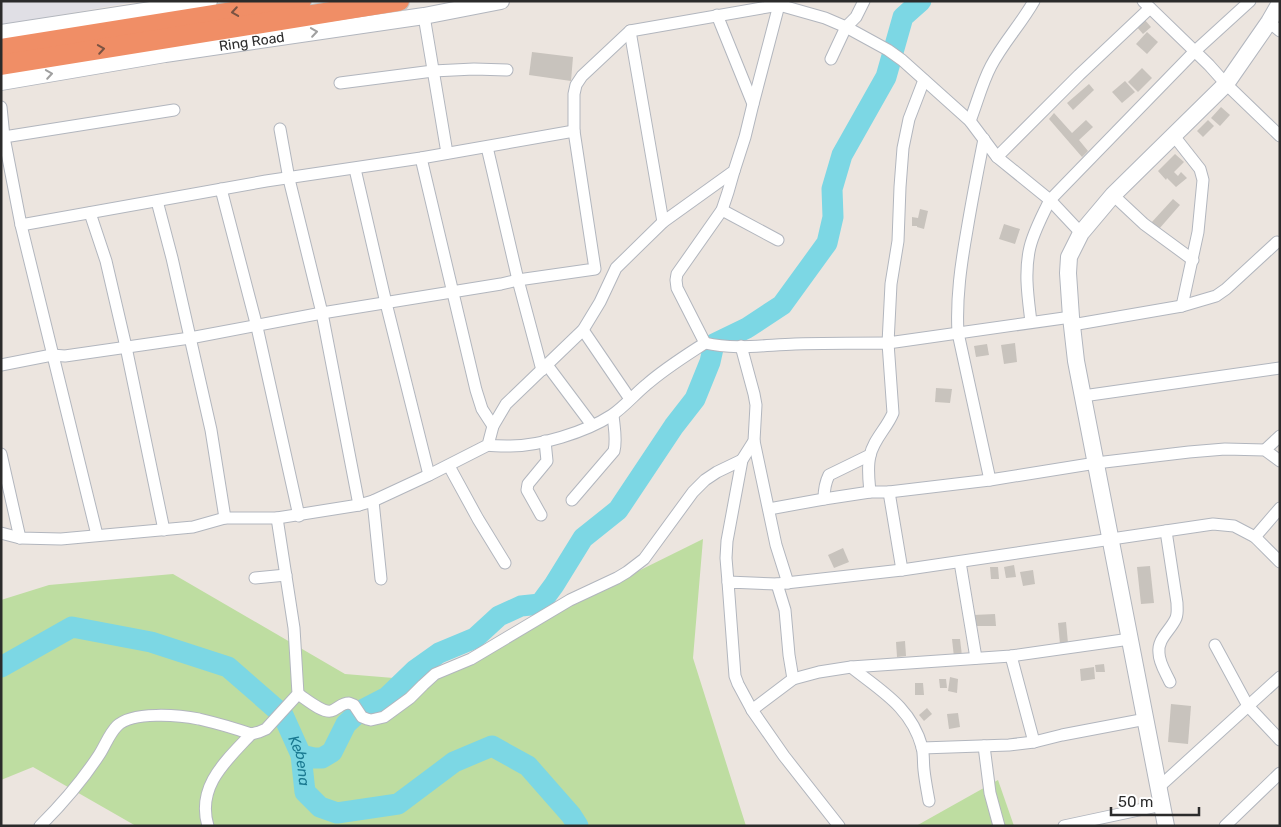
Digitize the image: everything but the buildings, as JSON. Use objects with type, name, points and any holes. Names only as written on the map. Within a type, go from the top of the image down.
[{"type":"highway","points":[[1,50],[301,1]]},
{"type":"highway","name":"Ring Road","points":[[1,65],[399,1]]},
{"type":"main road","points":[[1,32],[209,1]]},
{"type":"main road","name":"Ring Road","points":[[1,82],[165,54],[424,16],[501,1]]},
{"type":"main road","points":[[1166,826],[1076,361],[1068,273],[1070,257],[1081,233],[1112,195],[1226,84],[1275,26],[1280,3]]},
{"type":"street","points":[[831,59],[846,27],[856,17],[864,1]]},
{"type":"street","points":[[970,121],[990,67],[1034,1]]},
{"type":"street","points":[[1031,322],[1027,292],[1027,267],[1030,247],[1050,200],[1194,52],[1250,1]]},
{"type":"street","points":[[713,344],[677,288],[676,280],[678,274],[722,210],[745,137],[752,104],[780,3]]},
{"type":"street","points":[[595,269],[574,131],[574,94],[576,85],[582,76],[630,31],[780,3],[846,27],[888,50],[902,60],[970,121],[997,157],[1050,200],[1081,233]]},
{"type":"street","points":[[997,157],[1147,5],[1280,136]]},
{"type":"street","points":[[717,15],[752,104]]},
{"type":"street","points":[[424,16],[447,153]]},
{"type":"street","points":[[630,31],[663,222]]},
{"type":"street","points":[[340,83],[433,71],[507,70]]},
{"type":"street","points":[[870,492],[870,456],[892,413],[888,343],[891,284],[898,241],[903,148],[909,119],[924,80]]},
{"type":"street","points":[[1,107],[4,137],[21,226],[97,535]]},
{"type":"street","points":[[4,137],[174,110]]},
{"type":"street","points":[[280,129],[289,179],[322,314],[359,505]]},
{"type":"street","points":[[21,226],[266,181],[355,169],[574,131]]},
{"type":"street","points":[[1174,136],[1200,169],[1203,180],[1198,232],[1182,306]]},
{"type":"street","points":[[984,139],[962,260],[957,311],[958,333],[990,480]]},
{"type":"street","points":[[486,146],[518,280],[544,367],[592,425]]},
{"type":"street","points":[[421,158],[476,390],[482,409],[493,426]]},
{"type":"street","points":[[355,169],[429,475]]},
{"type":"street","points":[[488,445],[493,426],[506,404],[583,330],[600,302],[616,268],[663,222],[734,171]]},
{"type":"street","points":[[221,189],[257,326],[299,516]]},
{"type":"street","points":[[1112,195],[1144,224],[1193,260]]},
{"type":"street","points":[[157,201],[172,258],[211,430],[225,518]]},
{"type":"street","points":[[722,210],[778,240]]},
{"type":"street","points":[[90,213],[106,261],[164,530]]},
{"type":"street","points":[[1,533],[20,538],[61,539],[193,527],[225,518],[299,516],[359,505],[450,466],[488,445],[507,446],[546,441],[572,434],[592,425],[613,415],[665,368],[713,344],[741,346],[888,343],[1031,322],[1071,321],[1182,306],[1221,293],[1279,242]]},
{"type":"street","points":[[1,365],[52,355],[65,356],[190,338],[518,280],[595,269],[616,268]]},
{"type":"street","points":[[583,330],[630,399]]},
{"type":"street","points":[[741,346],[756,405],[754,441],[783,583],[793,679]]},
{"type":"street","points":[[1083,396],[1280,368]]},
{"type":"street","points":[[572,500],[614,451],[616,445],[613,415]]},
{"type":"street","points":[[1265,450],[1280,436]]},
{"type":"street","points":[[541,515],[526,487],[547,461],[546,441]]},
{"type":"street","points":[[754,441],[742,460],[727,541],[726,558],[735,676],[752,710],[784,756],[839,826]]},
{"type":"street","points":[[769,509],[870,492],[889,492],[990,480],[1207,450],[1265,450],[1280,461]]},
{"type":"street","points":[[1,454],[20,538]]},
{"type":"street","points":[[824,499],[824,487],[830,475],[870,456]]},
{"type":"street","points":[[298,694],[325,711],[331,711],[349,703],[354,705],[362,717],[367,719],[384,717],[410,698],[435,674],[471,659],[570,600],[628,572],[644,559],[693,492],[705,480],[742,460]]},
{"type":"street","points":[[450,466],[478,519],[505,563]]},
{"type":"street","points":[[889,492],[902,570]]},
{"type":"street","points":[[373,500],[381,579]]},
{"type":"street","points":[[1254,536],[1280,508]]},
{"type":"street","points":[[40,826],[69,796],[99,755],[116,727],[123,721],[135,717],[158,715],[198,719],[251,734],[260,732],[272,724],[298,694],[294,628],[278,518]]},
{"type":"street","points":[[728,582],[783,583],[902,570],[1213,524],[1234,526],[1254,536],[1280,562]]},
{"type":"street","points":[[1166,531],[1177,612],[1174,623],[1160,641],[1158,652],[1170,682]]},
{"type":"street","points":[[960,562],[976,658]]},
{"type":"street","points":[[256,578],[286,575]]},
{"type":"street","points":[[752,710],[793,679],[819,672],[851,667],[1011,656],[1130,639]]},
{"type":"street","points":[[1215,645],[1248,706],[1280,740]]},
{"type":"street","points":[[1011,656],[1034,742]]},
{"type":"street","points":[[851,667],[900,707],[908,716],[922,748],[928,800]]},
{"type":"street","points":[[1159,788],[1280,677]]},
{"type":"street","points":[[922,748],[1009,745],[1034,742],[1146,719]]},
{"type":"street","points":[[208,826],[205,817],[205,806],[215,774],[251,734]]},
{"type":"street","points":[[984,746],[990,793],[999,826]]},
{"type":"street","points":[[1225,826],[1280,773]]},
{"type":"street","points":[[1064,826],[1162,805]]},
{"type":"shaded area","points":[[1,1],[141,1],[1,25]]},
{"type":"green space","points":[[703,539],[693,658],[746,826],[136,826],[33,767],[1,780],[1,600],[49,585],[173,574],[345,674],[418,680]]},
{"type":"green space","points":[[998,780],[1014,826],[916,826]]},
{"type":"waterway","points":[[301,755],[322,758],[332,752],[346,724],[360,711],[387,697],[415,670],[439,653],[475,638],[499,616],[521,606],[540,604],[583,538],[618,510],[674,426],[695,399],[710,362],[714,344],[747,328],[782,305],[827,243],[833,217],[832,189],[842,155],[886,77],[903,17],[921,1]]},
{"type":"waterway","name":"Kebena","points":[[1,667],[72,627],[151,642],[228,667],[283,715],[301,755],[305,792],[320,807],[337,813],[398,804],[454,762],[492,746],[528,766],[571,815],[578,826]]}]
